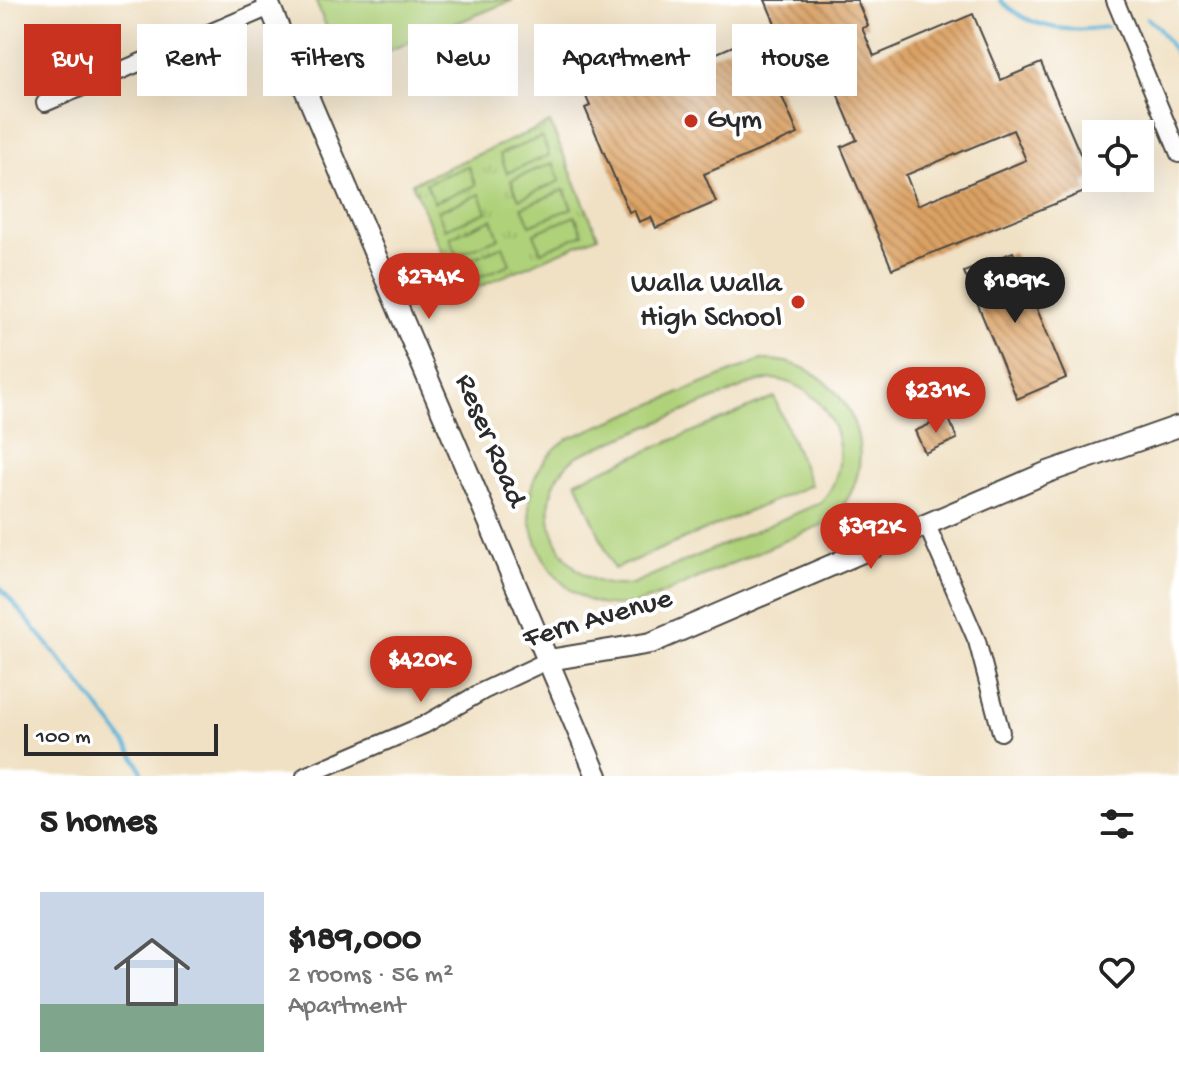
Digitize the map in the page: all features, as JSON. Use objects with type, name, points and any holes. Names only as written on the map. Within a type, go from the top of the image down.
[{"type":"main road","name":"Reser Road","points":[[268,4],[597,776]]},
{"type":"main road","name":"Fern Avenue","points":[[549,660],[651,643],[1048,472],[1179,426]]},
{"type":"street","points":[[1115,0],[1179,154]]},
{"type":"street","points":[[45,103],[268,4]]},
{"type":"street","points":[[926,523],[977,641],[1001,732]]},
{"type":"street","name":"Fern Avenue","points":[[305,776],[424,725],[483,691],[549,660]]},
{"type":"green space","points":[[315,0],[513,0],[454,24],[408,24],[408,43],[392,49],[392,24],[325,24]]},
{"type":"green space","points":[[550,123],[598,236],[460,295],[412,183]]},
{"type":"green space","points":[[542,137],[549,155],[507,173],[500,154]]},
{"type":"green space","points":[[553,163],[560,181],[519,199],[511,180]]},
{"type":"green space","points":[[468,166],[476,185],[434,202],[426,183]]},
{"type":"green space","points":[[564,190],[572,208],[530,225],[522,207]]},
{"type":"green space","points":[[480,194],[487,212],[445,229],[438,211]]},
{"type":"green space","points":[[575,216],[583,234],[541,252],[534,233]]},
{"type":"green space","points":[[492,219],[499,238],[457,255],[450,237]]},
{"type":"green space","points":[[503,246],[510,264],[468,282],[461,263]]},
{"type":"green space","points":[[761,360],[792,364],[818,376],[839,396],[853,420],[859,447],[857,475],[846,501],[824,524],[653,598],[614,606],[596,603],[566,586],[553,573],[536,541],[529,510],[532,486],[549,455],[567,439]],"holes":[[[773,379],[793,384],[811,395],[824,410],[834,427],[839,446],[839,466],[832,486],[820,503],[632,584],[607,584],[586,575],[568,560],[556,541],[550,518],[551,496],[560,474],[577,456],[755,382]]]},
{"type":"green space","points":[[774,397],[811,485],[614,569],[576,481]]},
{"type":"building","points":[[765,0],[857,0],[868,26],[862,28],[874,56],[973,14],[1001,80],[1041,63],[1082,158],[1082,192],[1084,192],[892,269],[841,147],[857,140],[838,96],[857,96],[857,24],[775,24]],"holes":[[[1013,130],[1026,160],[918,205],[906,175]]]},
{"type":"building","name":"Gym","points":[[732,46],[732,96],[782,96],[798,134],[704,174],[716,202],[656,228],[651,217],[639,222],[634,210],[629,212],[585,108],[590,106],[586,96],[716,96],[716,53]]},
{"type":"building","points":[[1013,252],[1066,378],[1017,399],[964,272]]},
{"type":"building","points":[[948,416],[957,439],[925,453],[915,431]]},
{"type":"waterway","points":[[1000,0],[1011,10],[1050,27],[1107,27]]},
{"type":"waterway","points":[[1147,18],[1158,27],[1179,59]]},
{"type":"waterway","points":[[0,587],[103,713],[137,762],[143,776]]},
{"type":"place","name":"Gym","points":[[691,121]]},
{"type":"place","name":"Walla Walla High School","points":[[798,302]]}]
